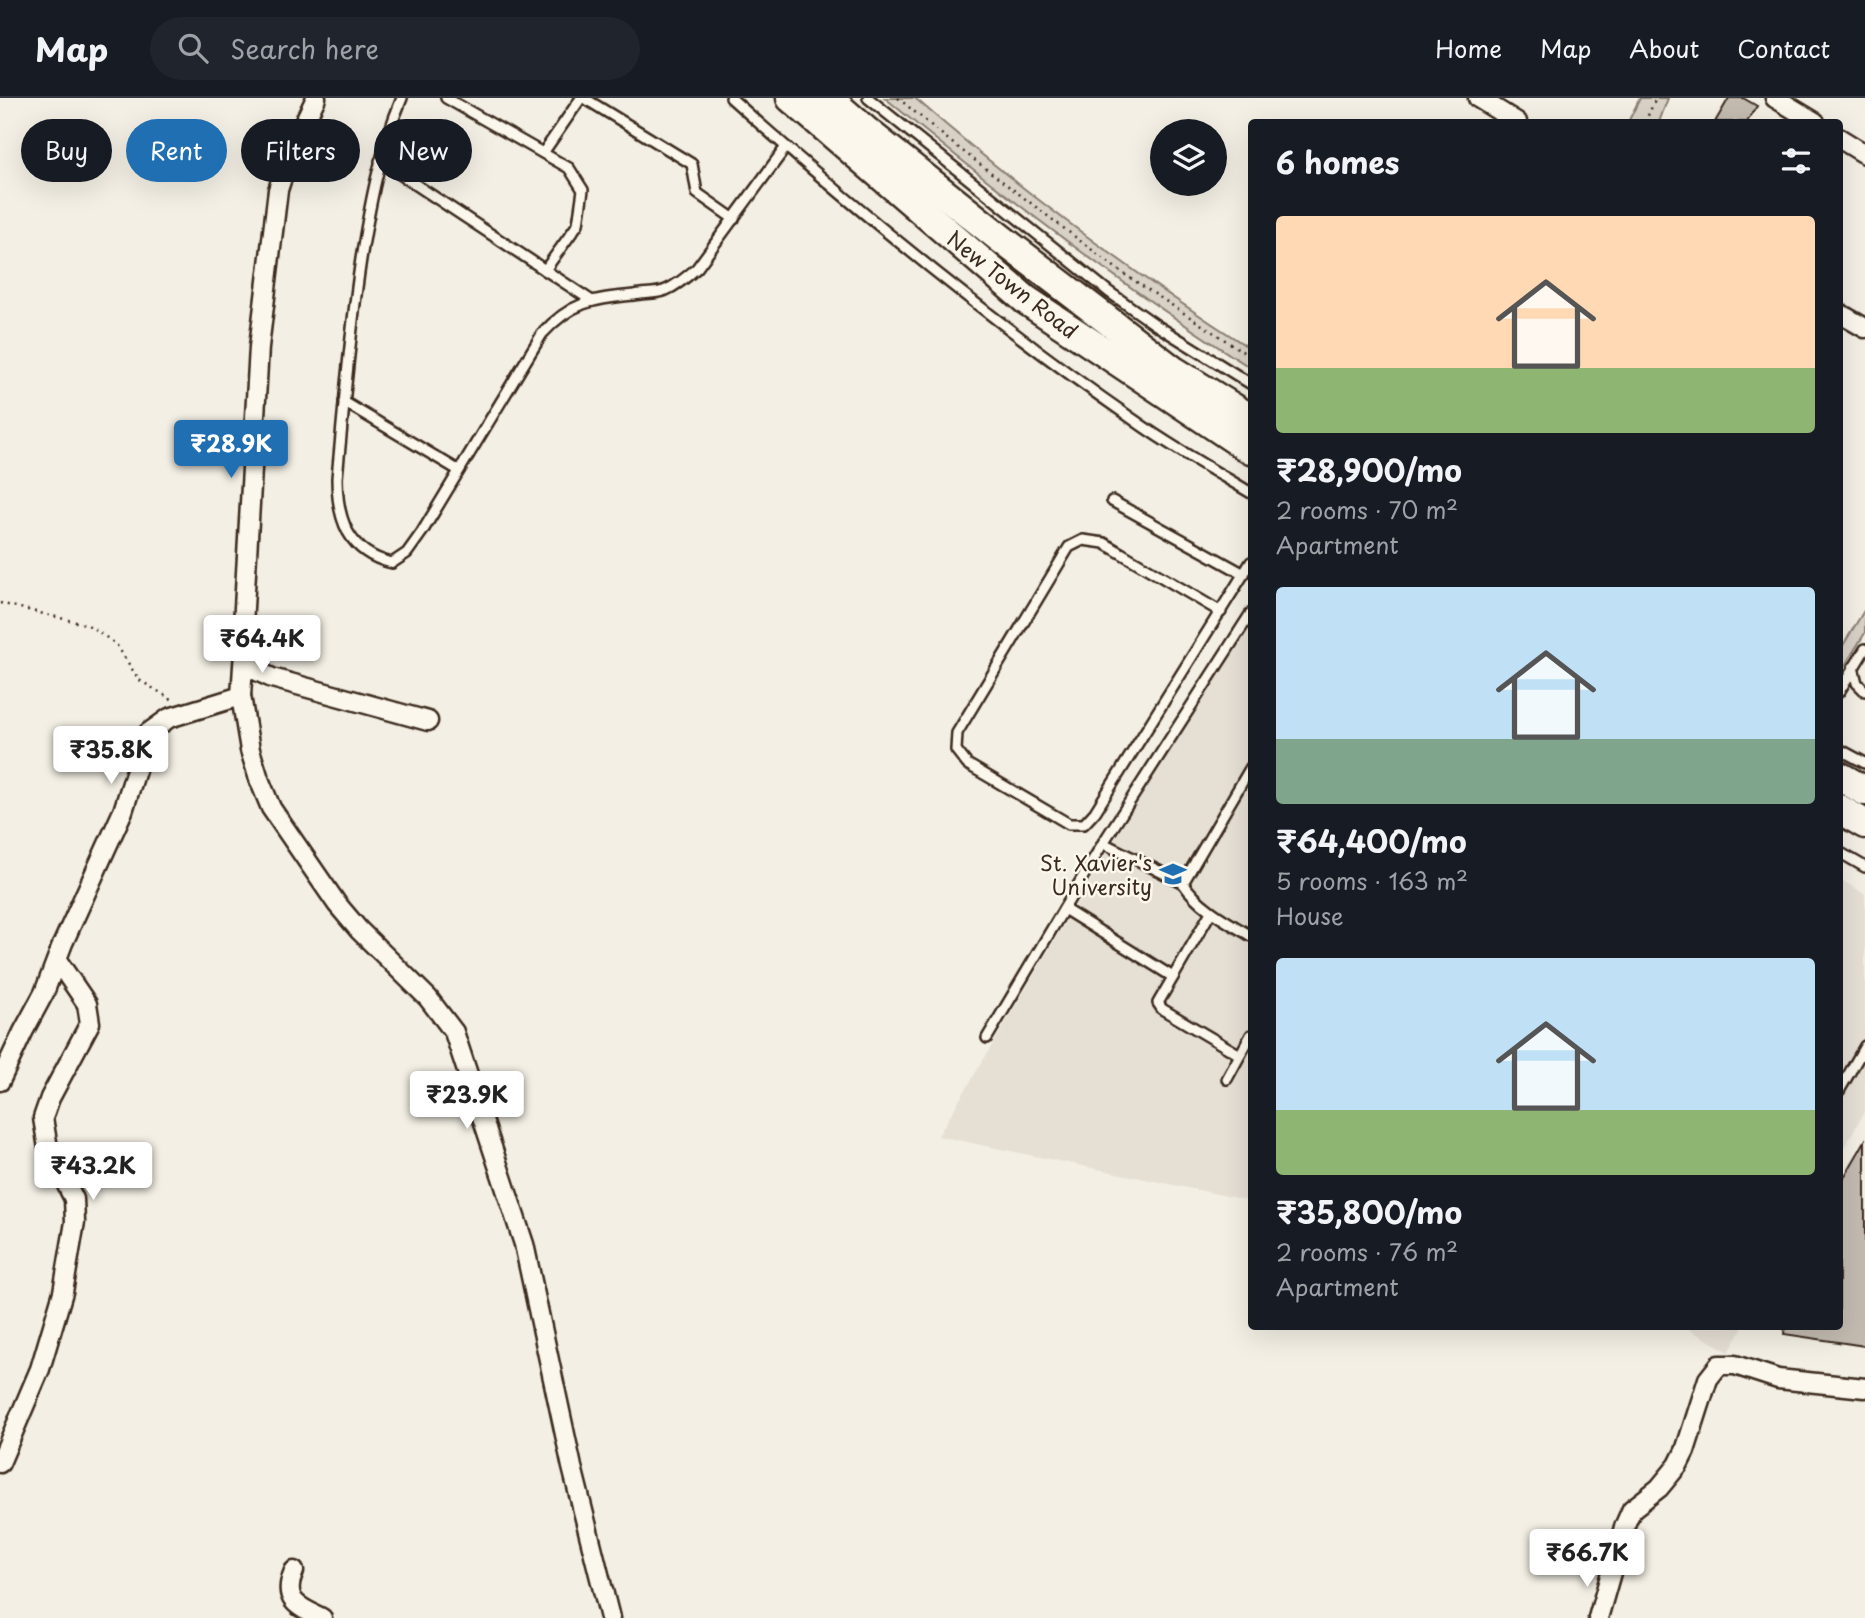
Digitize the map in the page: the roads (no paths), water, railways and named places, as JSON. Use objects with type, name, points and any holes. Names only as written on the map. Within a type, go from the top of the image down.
[{"type":"main road","name":"New Town Road","points":[[791,98],[1026,300],[1248,448]]},
{"type":"main road","name":"New Town Road","points":[[828,98],[1000,238],[1174,371],[1248,417]]},
{"type":"main road","points":[[1843,778],[1865,791]]},
{"type":"main road","points":[[1843,811],[1865,824]]},
{"type":"street","points":[[316,98],[291,150],[278,190],[258,347],[243,590],[244,651],[241,696],[250,750],[258,779],[271,808],[337,904],[359,930],[428,998],[454,1032],[524,1244],[572,1467],[610,1618]]},
{"type":"street","points":[[1478,98],[1512,119]]},
{"type":"street","points":[[1775,98],[1810,119]]},
{"type":"street","points":[[1843,140],[1865,154]]},
{"type":"street","points":[[1843,315],[1865,328]]},
{"type":"street","points":[[244,651],[255,670],[272,678],[428,721]]},
{"type":"street","points":[[0,1081],[44,993],[123,811],[148,733],[160,723],[241,696]]},
{"type":"street","points":[[0,1463],[40,1369],[62,1293],[75,1222],[74,1199],[48,1148],[43,1118],[50,1098],[90,1023],[87,1004],[57,960]]},
{"type":"street","points":[[1598,1618],[1624,1527],[1632,1509],[1659,1488],[1678,1465],[1708,1379],[1719,1365],[1735,1365],[1778,1379],[1865,1388]]},
{"type":"street","points":[[294,1572],[289,1584],[289,1595],[298,1606],[322,1618]]},
{"type":"lane","points":[[395,119],[402,98]]},
{"type":"lane","points":[[446,98],[569,168],[583,190],[578,224],[545,270]]},
{"type":"lane","points":[[543,153],[582,98],[692,164],[697,193],[734,219]]},
{"type":"lane","points":[[731,98],[912,254],[1019,337],[1136,422],[1248,491]]},
{"type":"lane","points":[[868,98],[1109,292],[1156,325],[1248,382]]},
{"type":"lane","points":[[375,182],[351,322],[337,502],[344,526],[355,542],[374,559],[392,563],[407,553],[422,532],[542,334],[555,320],[571,307],[592,301],[665,291],[680,282],[697,268],[786,147]]},
{"type":"lane","points":[[412,182],[592,301]]},
{"type":"lane","points":[[344,402],[458,470]]},
{"type":"lane","points":[[1112,500],[1244,574]]},
{"type":"lane","points":[[1221,612],[1104,543],[1083,540],[1069,547],[957,733],[956,750],[967,764],[1069,824],[1084,824],[1095,812],[1221,612],[1248,567]]},
{"type":"lane","points":[[987,1038],[1103,843],[1248,618]]},
{"type":"lane","points":[[1843,685],[1865,649]]},
{"type":"lane","points":[[1853,667],[1857,683],[1865,691]]},
{"type":"lane","points":[[1843,751],[1865,763]]},
{"type":"lane","points":[[1183,883],[1248,772]]},
{"type":"lane","points":[[1103,843],[1183,883],[1194,899],[1248,934]]},
{"type":"lane","points":[[1843,854],[1865,867]]},
{"type":"lane","points":[[1064,909],[1173,976]]},
{"type":"lane","points":[[1211,912],[1159,999],[1159,1006],[1240,1055]]},
{"type":"lane","points":[[1227,1079],[1248,1040]]},
{"type":"lane","points":[[1843,1084],[1865,1046]]},
{"type":"place","name":"St. Xavier's University","points":[[1173,874]]}]
